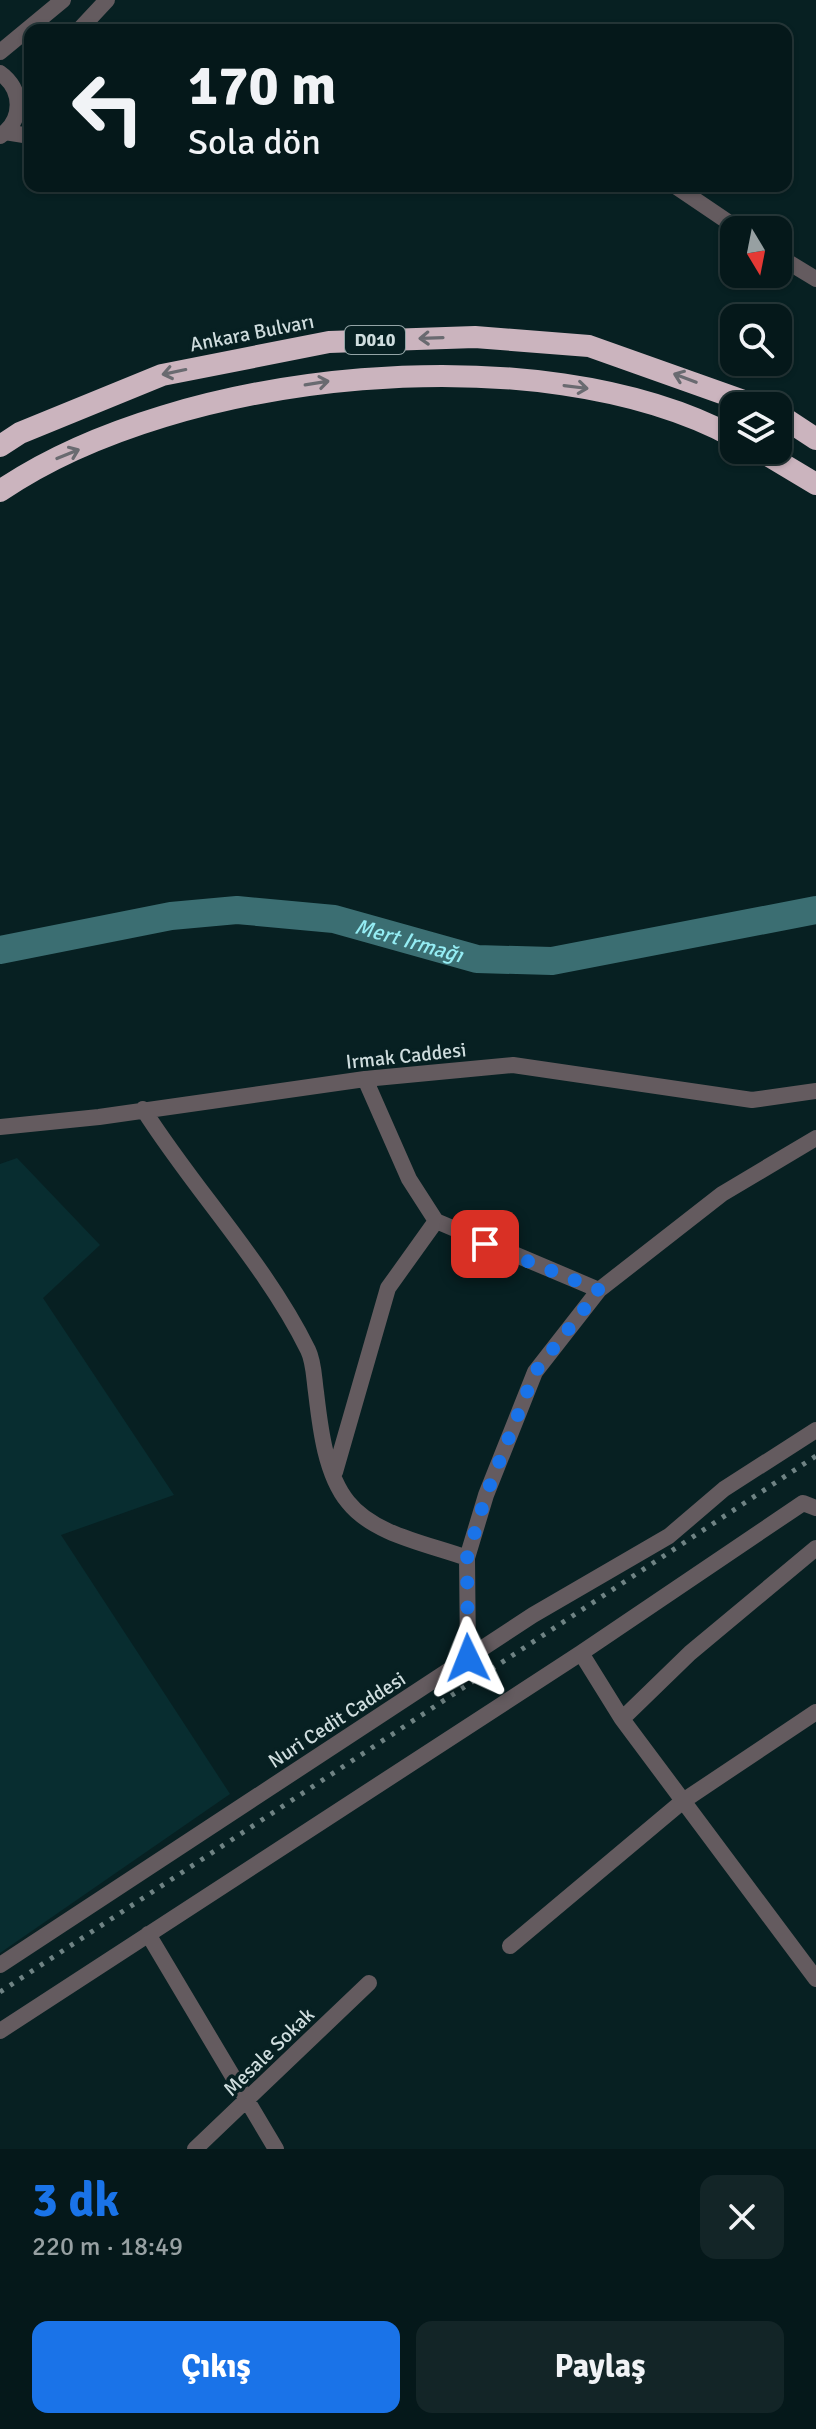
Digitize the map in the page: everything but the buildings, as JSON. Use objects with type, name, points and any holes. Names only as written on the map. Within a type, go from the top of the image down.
[{"type":"highway","name":"Ankara Bulvarı","points":[[0,446],[20,433],[162,375],[329,342],[475,337],[589,346],[720,393]]},
{"type":"highway","name":"D010","points":[[0,491],[34,468],[178,410],[327,381],[485,377],[599,390],[707,422],[720,429]]},
{"type":"highway","points":[[792,423],[816,439]]},
{"type":"highway","points":[[782,464],[816,484]]},
{"type":"street","points":[[34,24],[63,0]]},
{"type":"street","points":[[85,24],[107,0]]},
{"type":"street","points":[[0,52],[24,32]]},
{"type":"street","points":[[0,73],[12,84],[17,96],[17,116]]},
{"type":"street","points":[[3,134],[24,106]]},
{"type":"street","points":[[3,134],[24,136]]},
{"type":"street","points":[[684,192],[720,216]]},
{"type":"street","points":[[792,264],[816,279]]},
{"type":"street","name":"Irmak Caddesi","points":[[0,1127],[365,1079],[513,1065],[752,1100],[816,1091]]},
{"type":"street","points":[[365,1079],[409,1179],[436,1221],[599,1290]]},
{"type":"street","points":[[143,1109],[173,1157],[238,1241],[294,1324],[310,1355],[319,1414],[334,1477],[347,1502],[370,1522],[467,1558]]},
{"type":"street","points":[[468,1658],[467,1558],[486,1495],[535,1372],[599,1290],[722,1194],[816,1138]]},
{"type":"street","points":[[334,1477],[388,1288],[436,1221]]},
{"type":"street","name":"Nuri Cedit Caddesi","points":[[0,1965],[533,1615],[669,1536],[724,1489],[816,1430]]},
{"type":"street","points":[[0,2031],[581,1653],[803,1503],[816,1508]]},
{"type":"street","points":[[622,1719],[690,1653],[816,1548]]},
{"type":"street","points":[[581,1653],[622,1719],[816,1979]]},
{"type":"street","points":[[510,1946],[683,1801],[816,1712]]},
{"type":"street","points":[[148,1934],[276,2149]]},
{"type":"street","name":"Mesale Sokak","points":[[195,2149],[369,1983]]},
{"type":"shaded area","points":[[17,1158],[100,1245],[43,1298],[174,1495],[61,1535],[230,1794],[0,1953],[0,1164]]},
{"type":"waterway","name":"Mert Irmağı","points":[[0,950],[171,916],[237,910],[334,919],[477,959],[552,961],[816,910]]},
{"type":"railway","points":[[0,1992],[816,1456]]},
{"type":"route","points":[[468,1658],[467,1558],[486,1495],[535,1372],[599,1290],[485,1244]]}]
